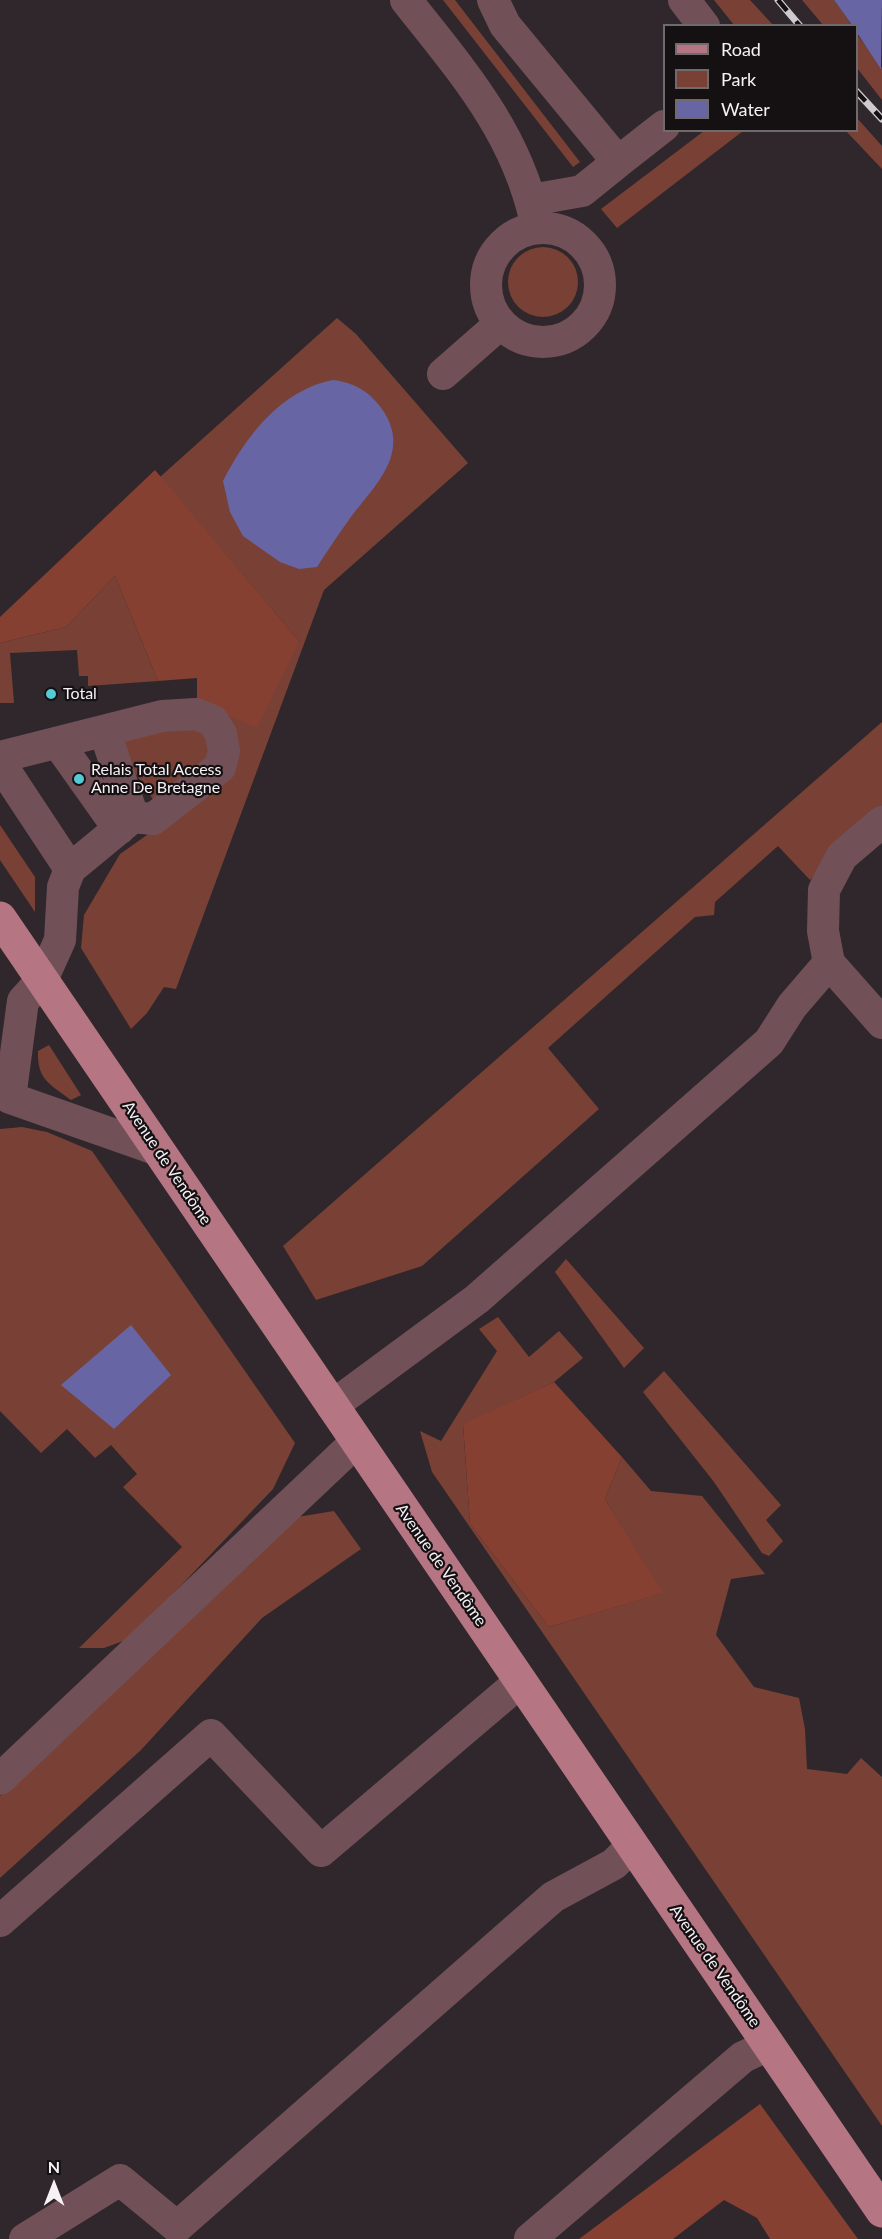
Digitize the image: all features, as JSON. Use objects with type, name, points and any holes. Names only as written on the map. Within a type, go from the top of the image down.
[{"type":"main road","name":"Avenue de Vendôme","points":[[0,918],[882,2211]]},
{"type":"street","points":[[406,0],[488,106],[502,129],[534,214],[556,229],[574,237],[589,250],[597,267],[600,286],[597,305],[587,322],[572,335],[554,342],[534,342],[515,336],[500,324],[490,309],[485,292],[486,274],[492,257],[534,214],[582,191],[663,127]]},
{"type":"street","points":[[684,0],[702,24]]},
{"type":"street","points":[[499,2],[505,25],[618,162]]},
{"type":"street","points":[[443,374],[500,324]]},
{"type":"street","points":[[0,757],[162,716],[196,714],[213,721],[221,734],[224,751],[220,767],[153,819],[126,823],[70,869],[63,887],[60,940],[42,980],[23,1001],[5,1101],[158,1150]]},
{"type":"street","points":[[105,732],[126,823]]},
{"type":"street","points":[[58,743],[126,823]]},
{"type":"street","points":[[0,764],[70,869]]},
{"type":"street","points":[[882,822],[842,856],[824,890],[823,931],[829,963],[882,1023]]},
{"type":"street","points":[[332,1406],[477,1299],[769,1042],[792,1006],[829,963]]},
{"type":"street","points":[[0,1779],[356,1442]]},
{"type":"street","points":[[0,1921],[211,1735],[321,1851],[521,1681]]},
{"type":"street","points":[[25,2239],[120,2180],[177,2227],[553,1897],[614,1864],[632,1846]]},
{"type":"street","points":[[530,2239],[743,2057],[769,2045]]},
{"type":"green space","points":[[443,0],[455,0],[580,162],[573,167]]},
{"type":"green space","points":[[714,0],[750,0],[772,24],[733,24]]},
{"type":"green space","points":[[802,0],[834,0],[851,24],[822,24]]},
{"type":"green space","points":[[858,36],[882,68],[882,100],[858,69]]},
{"type":"green space","points":[[858,119],[882,146],[882,169],[847,132],[858,132]]},
{"type":"green space","points":[[703,132],[742,132],[617,228],[601,209]]},
{"type":"green space","points":[[543,247],[556,250],[568,257],[575,269],[578,282],[575,295],[568,307],[556,314],[543,317],[530,314],[518,307],[511,295],[508,282],[511,269],[518,257],[530,250]]},
{"type":"green space","points":[[337,318],[356,334],[468,463],[324,590],[176,989],[164,987],[147,1013],[131,1029],[81,948],[84,915],[120,854],[225,780],[225,714],[299,641],[160,477]]},
{"type":"green space","points":[[115,576],[158,681],[88,686],[88,676],[79,676],[77,650],[10,653],[14,703],[0,703],[0,643],[66,627]]},
{"type":"green space","points":[[882,722],[882,818],[810,880],[778,846],[715,902],[714,915],[695,917],[548,1048],[599,1109],[422,1266],[316,1300],[283,1246]]},
{"type":"green space","points":[[167,723],[208,731],[214,762],[154,801],[123,755],[126,734]]},
{"type":"green space","points":[[0,825],[35,877],[35,912],[0,860]]},
{"type":"green space","points":[[49,1045],[81,1095],[71,1100],[42,1075],[38,1051]]},
{"type":"green space","points":[[22,1127],[47,1132],[92,1151],[295,1443],[273,1489],[131,1638],[104,1648],[79,1648],[182,1547],[123,1487],[137,1474],[111,1445],[95,1458],[67,1429],[41,1453],[0,1411],[0,1129]]},
{"type":"green space","points":[[566,1259],[644,1348],[624,1368],[555,1272]]},
{"type":"green space","points":[[498,1317],[529,1357],[559,1331],[583,1358],[554,1382],[463,1425],[470,1524],[549,1627],[662,1593],[605,1499],[622,1457],[651,1491],[702,1496],[765,1574],[731,1579],[716,1635],[754,1687],[799,1698],[805,1729],[807,1769],[847,1774],[861,1758],[882,1777],[882,2126],[432,1472],[420,1431],[441,1441],[497,1351],[479,1329]]},
{"type":"green space","points":[[664,1371],[781,1505],[766,1520],[783,1541],[769,1556],[762,1553],[714,1482],[643,1392]]},
{"type":"green space","points":[[334,1511],[361,1549],[262,1618],[141,1750],[0,1878],[0,1796],[297,1517]]},
{"type":"shaded area","points":[[155,470],[299,641],[257,728],[197,702],[197,678],[158,681],[115,576],[66,627],[0,643],[0,617]]},
{"type":"shaded area","points":[[554,1382],[622,1457],[605,1499],[663,1593],[549,1627],[470,1524],[463,1424]]},
{"type":"shaded area","points":[[760,2104],[858,2239],[770,2239],[757,2218],[724,2200],[673,2239],[579,2239]]},
{"type":"water","points":[[834,0],[882,0],[881,69],[858,34],[858,24],[851,24]]},
{"type":"water","points":[[333,380],[361,389],[382,409],[390,425],[393,439],[392,453],[380,480],[317,567],[299,569],[280,562],[243,536],[230,512],[223,481],[254,432],[281,404],[314,385]]},
{"type":"water","points":[[131,1325],[171,1375],[114,1429],[61,1385]]},
{"type":"railway","points":[[778,0],[798,24]]},
{"type":"railway","points":[[858,93],[882,119]]},
{"type":"place","name":"Total","points":[[51,694]]},
{"type":"place","name":"Relais Total Access Anne De Bretagne","points":[[79,779]]}]
